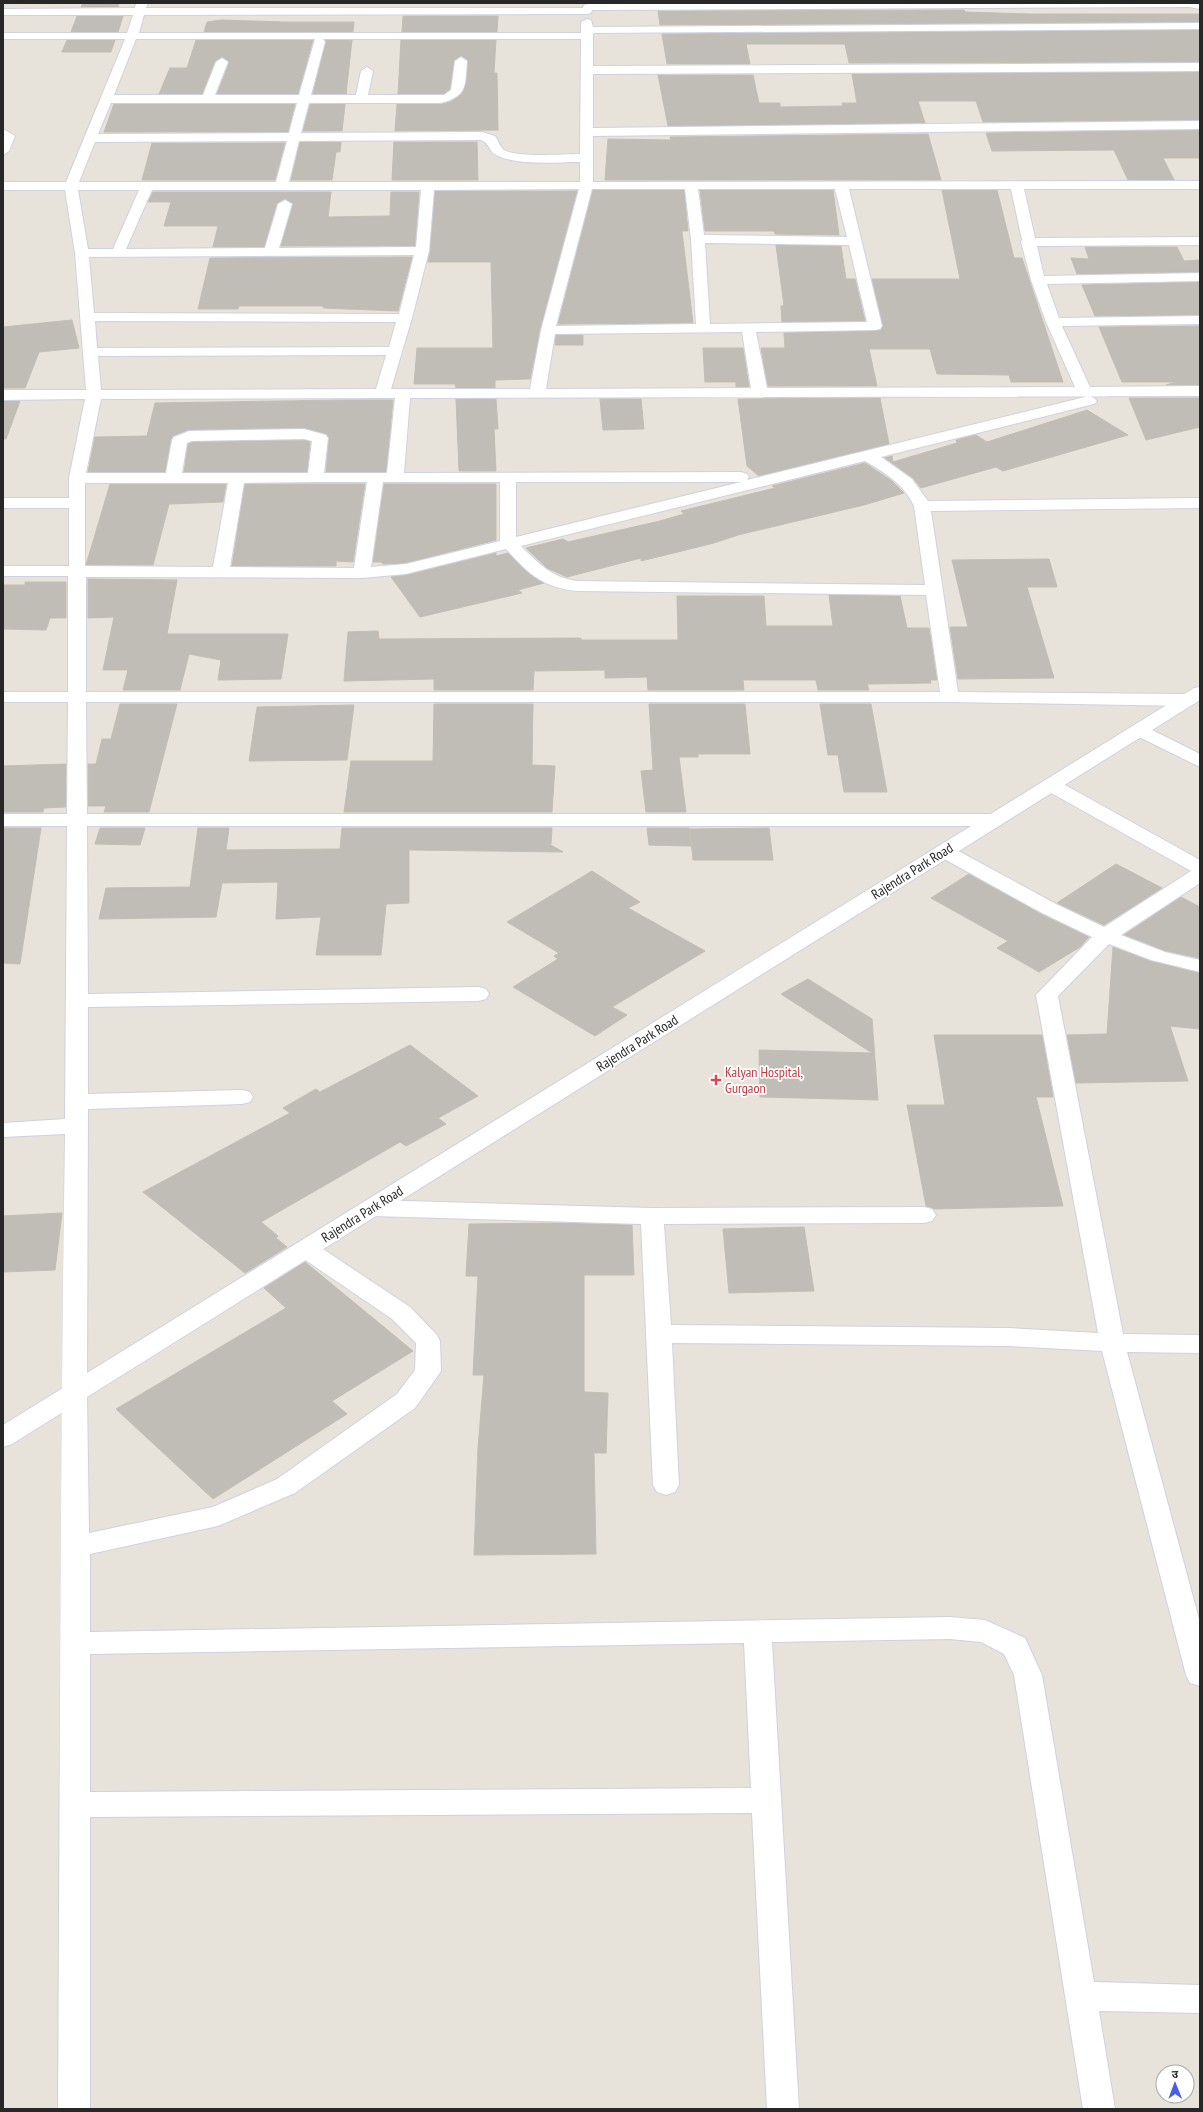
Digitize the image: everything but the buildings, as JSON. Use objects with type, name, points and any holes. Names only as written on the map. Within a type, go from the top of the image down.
[{"type":"street","points":[[3,12],[140,7],[587,7],[837,4],[1189,4],[1200,6]]},
{"type":"street","points":[[74,2109],[76,1546],[74,1393],[77,1102],[77,478],[94,396],[82,252],[71,186],[132,36],[140,7]]},
{"type":"street","points":[[537,394],[548,330],[586,186],[587,7]]},
{"type":"street","points":[[3,36],[587,33],[1200,26]]},
{"type":"street","points":[[281,186],[319,42]]},
{"type":"street","points":[[106,99],[441,99],[452,97],[458,92],[461,61]]},
{"type":"street","points":[[208,99],[222,62]]},
{"type":"street","points":[[587,70],[1200,67]]},
{"type":"street","points":[[361,100],[367,71]]},
{"type":"street","points":[[587,132],[1200,125]]},
{"type":"street","points":[[3,133],[9,136],[3,151]]},
{"type":"street","points":[[91,138],[482,136],[491,139],[499,152],[505,155],[532,158],[586,158]]},
{"type":"street","points":[[548,330],[875,326],[856,241],[841,185]]},
{"type":"street","points":[[1017,185],[1028,242],[1038,280],[1053,322],[1085,392]]},
{"type":"street","points":[[3,186],[1200,185]]},
{"type":"street","points":[[118,252],[147,186]]},
{"type":"street","points":[[382,394],[405,318],[422,251],[428,186]]},
{"type":"street","points":[[691,186],[698,239],[703,328]]},
{"type":"street","points":[[271,252],[285,204]]},
{"type":"street","points":[[698,239],[856,241]]},
{"type":"street","points":[[1028,242],[1200,241]]},
{"type":"street","points":[[82,252],[422,251]]},
{"type":"street","points":[[1038,280],[1200,277]]},
{"type":"street","points":[[87,317],[405,318]]},
{"type":"street","points":[[1053,322],[1200,320]]},
{"type":"street","points":[[748,328],[760,393]]},
{"type":"street","points":[[90,352],[395,351]]},
{"type":"street","points":[[3,571],[362,573],[421,566],[508,542],[776,478],[1126,391]]},
{"type":"street","points":[[3,395],[94,396],[1200,391]]},
{"type":"street","points":[[395,478],[403,394]]},
{"type":"street","points":[[173,478],[180,440],[189,436],[304,434],[320,438],[315,478]]},
{"type":"street","points":[[867,455],[893,471],[918,493],[922,506],[950,697]]},
{"type":"street","points":[[77,478],[776,478]]},
{"type":"street","points":[[221,572],[237,478]]},
{"type":"street","points":[[362,573],[376,478]]},
{"type":"street","points":[[508,478],[508,542],[539,573],[550,580],[586,587],[935,590]]},
{"type":"street","points":[[3,503],[78,503]]},
{"type":"street","points":[[922,506],[1200,504]]},
{"type":"street","points":[[3,697],[1194,696]]},
{"type":"street","name":"Rajendra Park Road","points":[[3,1437],[1194,696]]},
{"type":"street","points":[[1140,730],[1200,761]]},
{"type":"street","points":[[1051,785],[1200,868]]},
{"type":"street","points":[[3,820],[995,820]]},
{"type":"street","points":[[944,851],[1066,917],[1105,936],[1160,956],[1200,966]]},
{"type":"street","points":[[1200,874],[1105,936],[1047,995],[1112,1343],[1200,1675]]},
{"type":"street","points":[[77,1001],[478,994]]},
{"type":"street","points":[[77,1102],[242,1097]]},
{"type":"street","points":[[3,1130],[76,1126]]},
{"type":"street","points":[[372,1208],[652,1216],[924,1215]]},
{"type":"street","points":[[652,1216],[660,1334],[666,1485]]},
{"type":"street","points":[[76,1546],[218,1516],[286,1486],[406,1401],[428,1371],[428,1341],[401,1313],[306,1249]]},
{"type":"street","points":[[660,1334],[1008,1338],[1112,1343],[1200,1344]]},
{"type":"street","points":[[75,1643],[950,1628],[985,1631],[1015,1646],[1028,1675],[1099,2109]]},
{"type":"street","points":[[756,1631],[782,2109]]},
{"type":"street","points":[[75,1805],[766,1800]]},
{"type":"street","points":[[1081,1996],[1200,1999]]},
{"type":"place","name":"Kalyan Hospital, Gurgaon","points":[[716,1080]]}]
